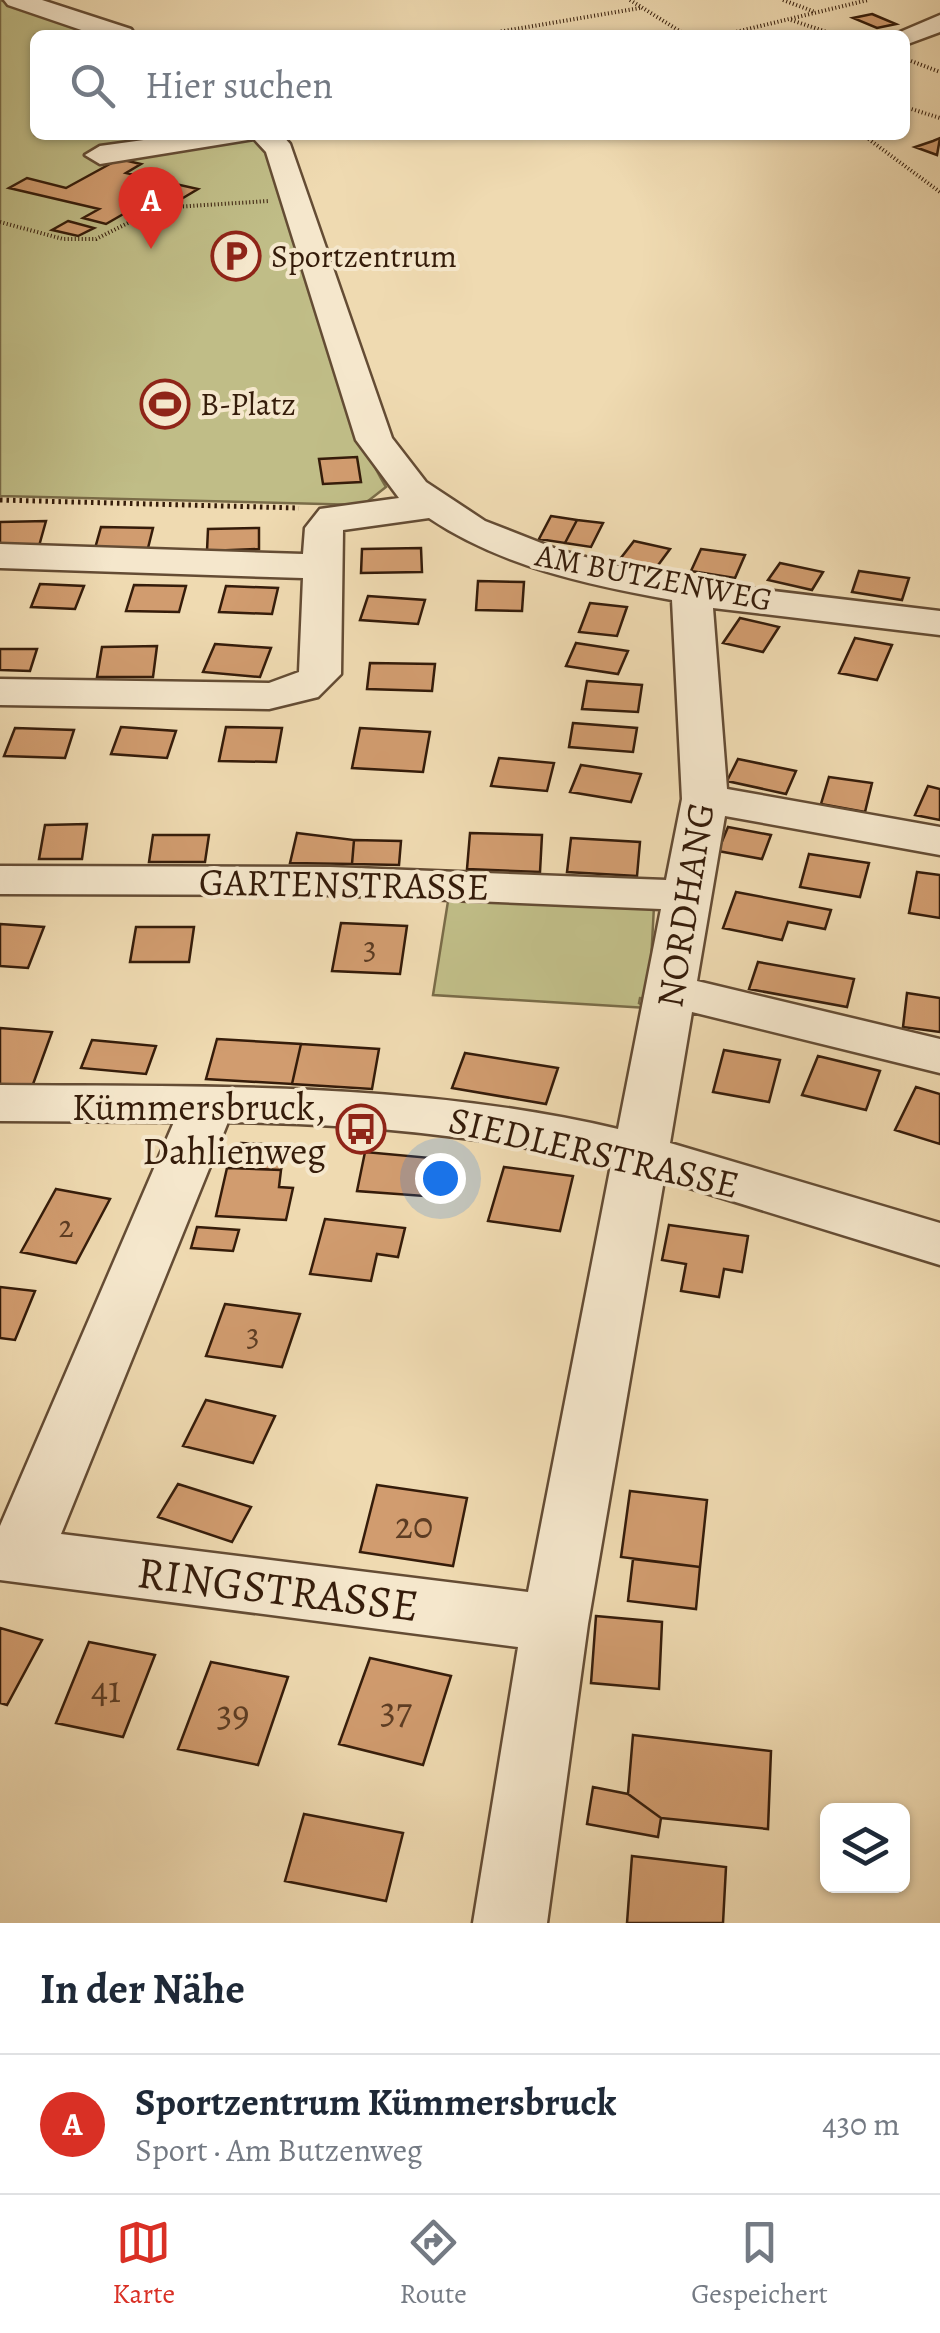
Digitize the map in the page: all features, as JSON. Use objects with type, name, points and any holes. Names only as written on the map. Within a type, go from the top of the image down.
[{"type":"street","points":[[17,0],[107,30]]},
{"type":"street","points":[[913,0],[940,11]]},
{"type":"street","points":[[916,54],[940,23]]},
{"type":"street","points":[[100,155],[206,140]]},
{"type":"street","name":"AM BUTZENWEG","points":[[271,140],[280,150],[374,440],[396,477],[433,506],[467,528],[537,557],[693,590],[940,623]]},
{"type":"street","points":[[0,692],[269,696],[311,686],[320,674],[324,528],[334,516],[433,506]]},
{"type":"street","points":[[0,556],[324,567]]},
{"type":"street","name":"NORDHANG","points":[[637,1156],[673,991],[705,800],[692,626],[693,590]]},
{"type":"street","points":[[705,800],[940,842]]},
{"type":"street","name":"GARTENSTRASSE","points":[[0,880],[330,881],[689,896]]},
{"type":"street","points":[[673,991],[940,1056]]},
{"type":"street","name":"SIEDLERSTRASSE","points":[[0,1104],[418,1112],[531,1130],[637,1156],[940,1244]]},
{"type":"street","points":[[10,1554],[208,1106]]},
{"type":"street","points":[[510,1923],[555,1624],[637,1156]]},
{"type":"street","name":"RINGSTRASSE","points":[[10,1554],[555,1624]]},
{"type":"path","points":[[630,0],[677,30]]},
{"type":"path","points":[[783,0],[816,12]]},
{"type":"path","points":[[744,30],[868,0]]},
{"type":"path","points":[[510,30],[640,8]]},
{"type":"path","points":[[790,19],[822,30]]},
{"type":"path","points":[[910,109],[940,118]]},
{"type":"path","points":[[869,140],[940,192]]},
{"type":"path","points":[[0,222],[63,239],[96,238],[158,208],[295,199]]},
{"type":"path","points":[[0,500],[300,508],[334,516]]},
{"type":"shaded area","points":[[0,0],[93,30],[30,30],[30,140],[261,140],[293,223],[348,405],[386,487],[363,505],[0,496]]},
{"type":"shaded area","points":[[449,895],[654,906],[649,999],[640,998],[639,1003],[648,1008],[433,995]]},
{"type":"building","points":[[872,14],[896,24],[877,28],[853,18]]},
{"type":"building","points":[[940,138],[937,155],[915,147],[933,141]]},
{"type":"building","points":[[119,159],[141,164],[126,173],[198,189],[183,198],[160,193],[106,224],[83,218],[99,209],[9,188],[27,178],[66,188]]},
{"type":"building","points":[[68,221],[94,228],[78,236],[52,230]]},
{"type":"building","points":[[357,457],[361,482],[323,484],[319,459]]},
{"type":"building","points":[[551,516],[577,520],[565,543],[539,539]]},
{"type":"building","points":[[577,520],[603,523],[591,547],[565,543]]},
{"type":"building","points":[[46,521],[39,546],[0,546],[0,522]]},
{"type":"building","points":[[101,527],[153,528],[147,552],[94,552]]},
{"type":"building","points":[[259,528],[259,549],[207,551],[208,529]]},
{"type":"building","points":[[634,541],[670,549],[653,572],[617,563]]},
{"type":"building","points":[[421,548],[422,572],[361,573],[362,549]]},
{"type":"building","points":[[701,549],[745,555],[735,578],[691,571]]},
{"type":"building","points":[[780,563],[823,572],[812,590],[768,580]]},
{"type":"building","points":[[859,571],[909,578],[902,600],[852,592]]},
{"type":"building","points":[[478,581],[524,582],[522,611],[476,610]]},
{"type":"building","points":[[40,584],[84,586],[75,609],[31,607]]},
{"type":"building","points":[[134,585],[186,586],[179,612],[126,611]]},
{"type":"building","points":[[226,586],[278,588],[272,614],[219,612]]},
{"type":"building","points":[[368,596],[425,600],[418,624],[360,620]]},
{"type":"building","points":[[590,603],[627,607],[617,636],[579,632]]},
{"type":"building","points":[[740,618],[779,627],[763,652],[723,643]]},
{"type":"building","points":[[855,638],[892,645],[877,680],[839,673]]},
{"type":"building","points":[[576,643],[628,651],[618,674],[566,666]]},
{"type":"building","points":[[215,644],[271,648],[260,677],[203,672]]},
{"type":"building","points":[[157,646],[153,677],[97,677],[102,647]]},
{"type":"building","points":[[0,649],[37,649],[30,671],[0,670]]},
{"type":"building","points":[[370,663],[435,664],[432,691],[367,689]]},
{"type":"building","points":[[587,681],[642,685],[638,712],[582,709]]},
{"type":"building","points":[[573,723],[637,728],[633,752],[569,747]]},
{"type":"building","points":[[121,727],[176,731],[167,758],[111,754]]},
{"type":"building","points":[[226,727],[282,728],[276,762],[219,761]]},
{"type":"building","points":[[15,728],[74,730],[65,758],[4,756]]},
{"type":"building","points":[[360,728],[430,732],[423,772],[352,768]]},
{"type":"building","points":[[499,758],[554,763],[547,791],[491,786]]},
{"type":"building","points":[[738,759],[796,771],[786,794],[727,781]]},
{"type":"building","points":[[581,765],[641,774],[631,802],[570,792]]},
{"type":"building","points":[[829,777],[872,783],[865,812],[821,804]]},
{"type":"building","points":[[928,786],[940,789],[940,820],[915,815]]},
{"type":"building","points":[[87,824],[82,859],[39,859],[45,825]]},
{"type":"building","points":[[728,827],[771,835],[762,859],[718,851]]},
{"type":"building","points":[[297,833],[354,840],[352,864],[290,863]]},
{"type":"building","points":[[470,833],[542,835],[540,872],[467,869]]},
{"type":"building","points":[[153,835],[209,835],[205,862],[149,862]]},
{"type":"building","points":[[571,838],[640,842],[637,876],[567,872]]},
{"type":"building","points":[[354,840],[401,841],[399,865],[352,864]]},
{"type":"building","points":[[809,854],[869,863],[860,897],[800,887]]},
{"type":"building","points":[[917,872],[940,875],[940,918],[909,913]]},
{"type":"building","points":[[736,892],[831,910],[825,929],[788,922],[782,940],[723,928]]},
{"type":"building","points":[[341,923],[407,926],[400,974],[332,971]]},
{"type":"building","points":[[0,924],[44,927],[28,968],[0,966]]},
{"type":"building","points":[[136,927],[194,927],[189,962],[130,962]]},
{"type":"building","points":[[758,962],[854,979],[847,1007],[749,989]]},
{"type":"building","points":[[907,993],[940,998],[940,1032],[903,1027]]},
{"type":"building","points":[[0,1028],[52,1032],[32,1087],[0,1085]]},
{"type":"building","points":[[217,1039],[301,1044],[292,1084],[206,1079]]},
{"type":"building","points":[[92,1040],[156,1046],[146,1074],[81,1068]]},
{"type":"building","points":[[301,1044],[379,1049],[372,1089],[292,1084]]},
{"type":"building","points":[[724,1050],[780,1060],[769,1102],[713,1092]]},
{"type":"building","points":[[465,1053],[558,1068],[546,1104],[452,1088]]},
{"type":"building","points":[[818,1056],[880,1071],[866,1110],[802,1095]]},
{"type":"building","points":[[916,1087],[940,1094],[940,1144],[895,1130]]},
{"type":"building","points":[[241,1143],[286,1145],[281,1170],[236,1168]]},
{"type":"building","points":[[365,1152],[431,1158],[424,1196],[357,1191]]},
{"type":"building","points":[[504,1167],[573,1176],[560,1231],[488,1221]]},
{"type":"building","points":[[227,1168],[281,1170],[279,1187],[293,1188],[286,1220],[216,1216]]},
{"type":"building","points":[[56,1189],[110,1199],[76,1263],[21,1252]]},
{"type":"building","points":[[325,1219],[405,1228],[398,1257],[377,1254],[371,1281],[310,1274]]},
{"type":"building","points":[[669,1225],[748,1236],[742,1272],[724,1269],[719,1297],[681,1291],[686,1264],[662,1260]]},
{"type":"building","points":[[197,1227],[239,1230],[233,1251],[191,1248]]},
{"type":"building","points":[[0,1287],[35,1291],[15,1340],[0,1338]]},
{"type":"building","points":[[225,1304],[300,1314],[282,1367],[206,1356]]},
{"type":"building","points":[[206,1400],[275,1416],[253,1463],[183,1446]]},
{"type":"building","points":[[178,1484],[251,1507],[232,1542],[158,1517]]},
{"type":"building","points":[[377,1485],[467,1498],[453,1566],[360,1552]]},
{"type":"building","points":[[630,1491],[707,1500],[700,1567],[621,1557]]},
{"type":"building","points":[[633,1559],[700,1567],[696,1609],[628,1601]]},
{"type":"building","points":[[596,1616],[662,1622],[659,1689],[591,1683]]},
{"type":"building","points":[[0,1628],[42,1640],[7,1705],[0,1703]]},
{"type":"building","points":[[89,1642],[155,1655],[123,1737],[56,1723]]},
{"type":"building","points":[[370,1658],[451,1676],[423,1765],[339,1744]]},
{"type":"building","points":[[211,1662],[288,1677],[258,1765],[178,1749]]},
{"type":"building","points":[[633,1735],[771,1751],[768,1829],[661,1818],[628,1794]]},
{"type":"building","points":[[593,1787],[628,1794],[661,1818],[658,1837],[587,1824]]},
{"type":"building","points":[[304,1814],[403,1833],[386,1901],[285,1881]]},
{"type":"building","points":[[632,1856],[726,1867],[723,1923],[627,1923]]},
{"type":"place","name":"Sportzentrum Kümmersbruck","points":[[151,249]]},
{"type":"place","name":"Sportzentrum","points":[[236,256]]},
{"type":"place","name":"B-Platz","points":[[165,404]]},
{"type":"place","name":"Kümmersbruck, Dahlienweg","points":[[361,1129]]}]
